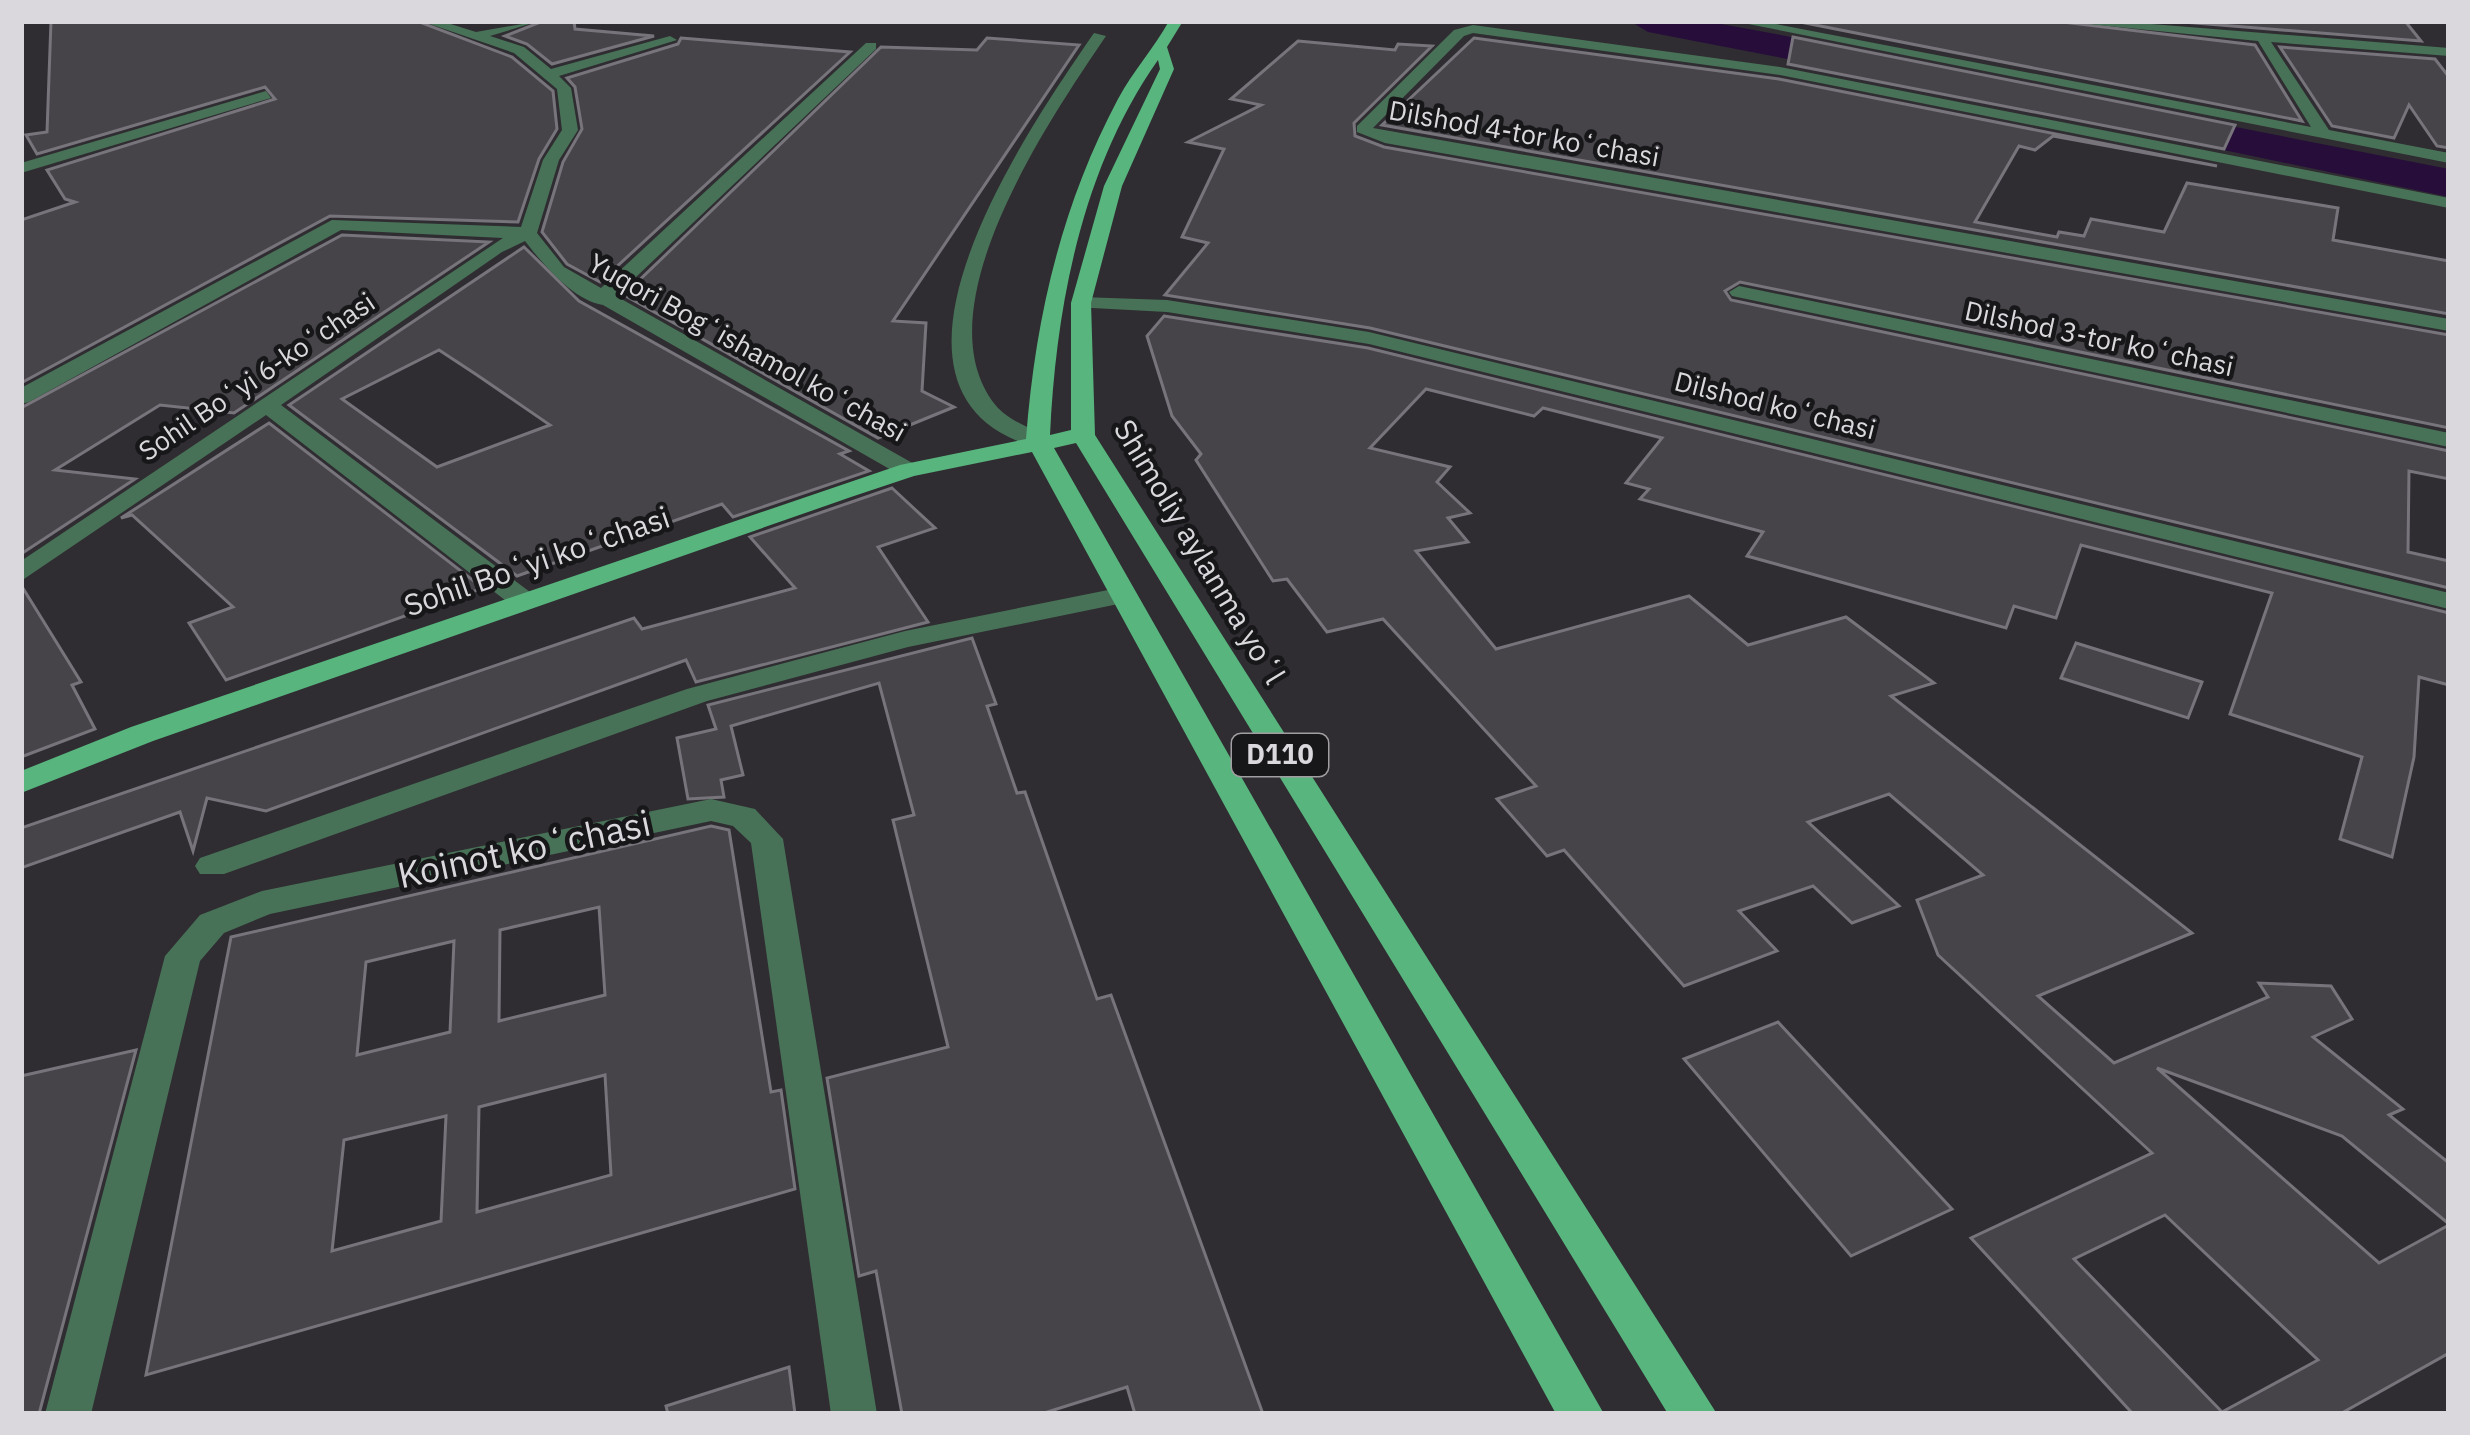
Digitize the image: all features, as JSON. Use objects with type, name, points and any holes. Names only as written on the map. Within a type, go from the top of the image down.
[{"type":"main road","name":"Shimoliy aylanma yoʻl","points":[[1169,35],[1167,69],[1113,185],[1081,303],[1083,435],[1694,1414]]},
{"type":"main road","name":"Shimoliy aylanma yoʻl","points":[[1038,441],[1051,302],[1071,221],[1129,92],[1169,35]]},
{"type":"main road","name":"Sohil Boʻyi koʻchasi","points":[[21,782],[142,734],[908,470],[1083,435]]},
{"type":"main road","name":"D110","points":[[1038,441],[1581,1414]]},
{"type":"street","points":[[21,398],[338,224],[528,233],[551,160],[570,130],[564,88],[519,50],[428,21]]},
{"type":"street","points":[[480,35],[532,21]]},
{"type":"street","points":[[1740,21],[2449,158]]},
{"type":"street","points":[[2065,21],[2264,41],[2449,52]]},
{"type":"street","name":"Dilshod 4-tor koʻchasi","points":[[2449,203],[1780,71],[1473,29],[1459,33],[1363,129],[1404,142],[2449,325]]},
{"type":"street","points":[[1038,441],[988,412],[962,361],[967,286],[1000,191],[1100,36]]},
{"type":"street","points":[[547,75],[670,40]]},
{"type":"street","points":[[2264,41],[2324,134]]},
{"type":"street","points":[[600,300],[871,46]]},
{"type":"street","points":[[21,168],[266,94]]},
{"type":"street","name":"Yuqori Bogʻishamol koʻchasi","points":[[528,233],[556,271],[600,300],[908,470]]},
{"type":"street","name":"Sohil Boʻyi 6-koʻchasi","points":[[21,573],[496,248],[528,233]]},
{"type":"street","name":"Dilshod 3-tor koʻchasi","points":[[1739,292],[2449,440]]},
{"type":"street","name":"Dilshod koʻchasi","points":[[1081,303],[1167,306],[1369,338],[2449,601]]},
{"type":"street","points":[[269,407],[524,601]]},
{"type":"street","points":[[212,866],[698,695],[905,639],[1124,596]]},
{"type":"street","name":"Koinot koʻchasi","points":[[68,1414],[183,956],[212,924],[262,903],[711,810],[744,818],[766,839],[854,1414]]},
{"type":"building","points":[[51,21],[417,21],[512,57],[553,91],[557,129],[539,159],[518,222],[330,216],[21,383],[21,220],[75,202],[65,199],[47,170],[275,99],[265,87],[37,154],[26,135],[47,132]]},
{"type":"building","points":[[543,21],[574,21],[575,29],[654,36],[552,64],[527,44],[505,36]]},
{"type":"building","points":[[1795,21],[2054,21],[2255,45],[2302,121]]},
{"type":"building","points":[[2170,21],[2405,21],[2421,41]]},
{"type":"building","points":[[1793,37],[2235,125],[2224,149],[1788,64]]},
{"type":"building","points":[[681,38],[850,52],[600,282],[567,264],[542,232],[563,162],[582,129],[575,87],[567,78],[678,44]]},
{"type":"building","points":[[987,38],[1079,45],[893,321],[926,323],[922,391],[954,407],[878,438],[624,295],[881,47],[977,50]]},
{"type":"building","points":[[1474,38],[1779,79],[2217,166],[2053,136],[2035,150],[2019,146],[1975,222],[2057,237],[2059,232],[2084,236],[2091,219],[2164,232],[2187,183],[2338,208],[2333,240],[2449,261],[2449,314],[1382,125]]},
{"type":"building","points":[[1298,41],[1395,50],[1398,44],[1432,46],[1354,123],[1355,136],[1384,147],[2449,335],[2449,428],[1740,282],[1725,291],[1731,300],[2449,451],[2449,479],[2409,471],[2408,552],[2449,561],[2449,588],[1370,328],[1165,295],[1208,243],[1182,237],[1224,149],[1188,142],[1261,105],[1231,99]]},
{"type":"building","points":[[2280,47],[2435,59],[2449,77],[2449,148],[2437,146],[2409,105],[2394,138],[2332,126]]},
{"type":"building","points":[[342,235],[489,242],[234,413],[160,405],[55,470],[135,479],[21,554],[21,408]]},
{"type":"building","points":[[524,247],[579,301],[849,451],[840,454],[869,471],[733,517],[722,504],[517,576],[289,405]],"holes":[[[439,350],[550,425],[437,467],[342,399]]]},
{"type":"building","points":[[1164,316],[1368,348],[2449,613],[2449,685],[2419,677],[2414,757],[2392,857],[2340,839],[2362,757],[2230,714],[2272,593],[2081,545],[2056,618],[2014,606],[2006,628],[1747,556],[1763,532],[1640,499],[1649,489],[1626,483],[1662,438],[1543,408],[1534,416],[1426,389],[1370,448],[1450,467],[1437,482],[1470,513],[1448,518],[1468,542],[1416,551],[1496,649],[1689,596],[1748,645],[1846,617],[1934,683],[1891,696],[2192,933],[2038,996],[2114,1063],[2268,997],[2259,983],[2331,986],[2352,1019],[2313,1037],[2403,1109],[2389,1115],[2449,1163],[2449,1224],[2342,1136],[2157,1068],[2379,1263],[2449,1225],[2449,1353],[2340,1414],[2133,1414],[1971,1238],[2152,1153],[1938,955],[1917,900],[1983,875],[1889,794],[1808,822],[1899,906],[1852,923],[1813,886],[1739,911],[1777,951],[1684,986],[1564,850],[1547,856],[1497,799],[1536,786],[1383,619],[1327,632],[1287,579],[1273,581],[1196,460],[1201,454],[1172,416],[1147,336]],"holes":[[[2165,1215],[2318,1360],[2222,1412],[2074,1259]]]},
{"type":"building","points":[[269,423],[483,588],[226,680],[189,623],[233,607],[132,515],[121,518]]},
{"type":"building","points":[[892,488],[935,528],[878,547],[928,622],[696,682],[686,660],[266,811],[207,798],[193,851],[180,812],[21,868],[21,828],[634,618],[642,629],[795,588],[750,537]]},
{"type":"building","points":[[21,585],[81,682],[72,685],[95,729],[21,757]]},
{"type":"building","points":[[972,638],[996,704],[987,706],[1017,793],[1025,792],[1097,999],[1111,995],[1263,1414],[1135,1414],[1127,1387],[1041,1414],[902,1414],[876,1271],[859,1276],[827,1078],[948,1047],[893,820],[914,815],[879,683],[731,726],[743,775],[721,780],[724,797],[688,799],[677,738],[716,729],[708,705]]},
{"type":"building","points":[[2076,643],[2202,682],[2188,718],[2061,678]]},
{"type":"building","points":[[711,826],[729,830],[771,1092],[781,1090],[795,1189],[146,1375],[231,937]],"holes":[[[599,907],[605,995],[499,1021],[500,930]],[[454,941],[450,1032],[357,1055],[366,962]],[[605,1075],[611,1175],[477,1212],[479,1107]],[[446,1116],[441,1221],[332,1251],[344,1140]]]},
{"type":"building","points":[[1778,1022],[1952,1209],[1851,1256],[1684,1059]]},
{"type":"building","points":[[136,1050],[39,1414],[21,1414],[21,1076]]},
{"type":"building","points":[[789,1367],[795,1414],[668,1414],[666,1406]]},
{"type":"waterway","points":[[1648,21],[1901,69]]},
{"type":"waterway","points":[[2119,116],[2449,183]]}]
